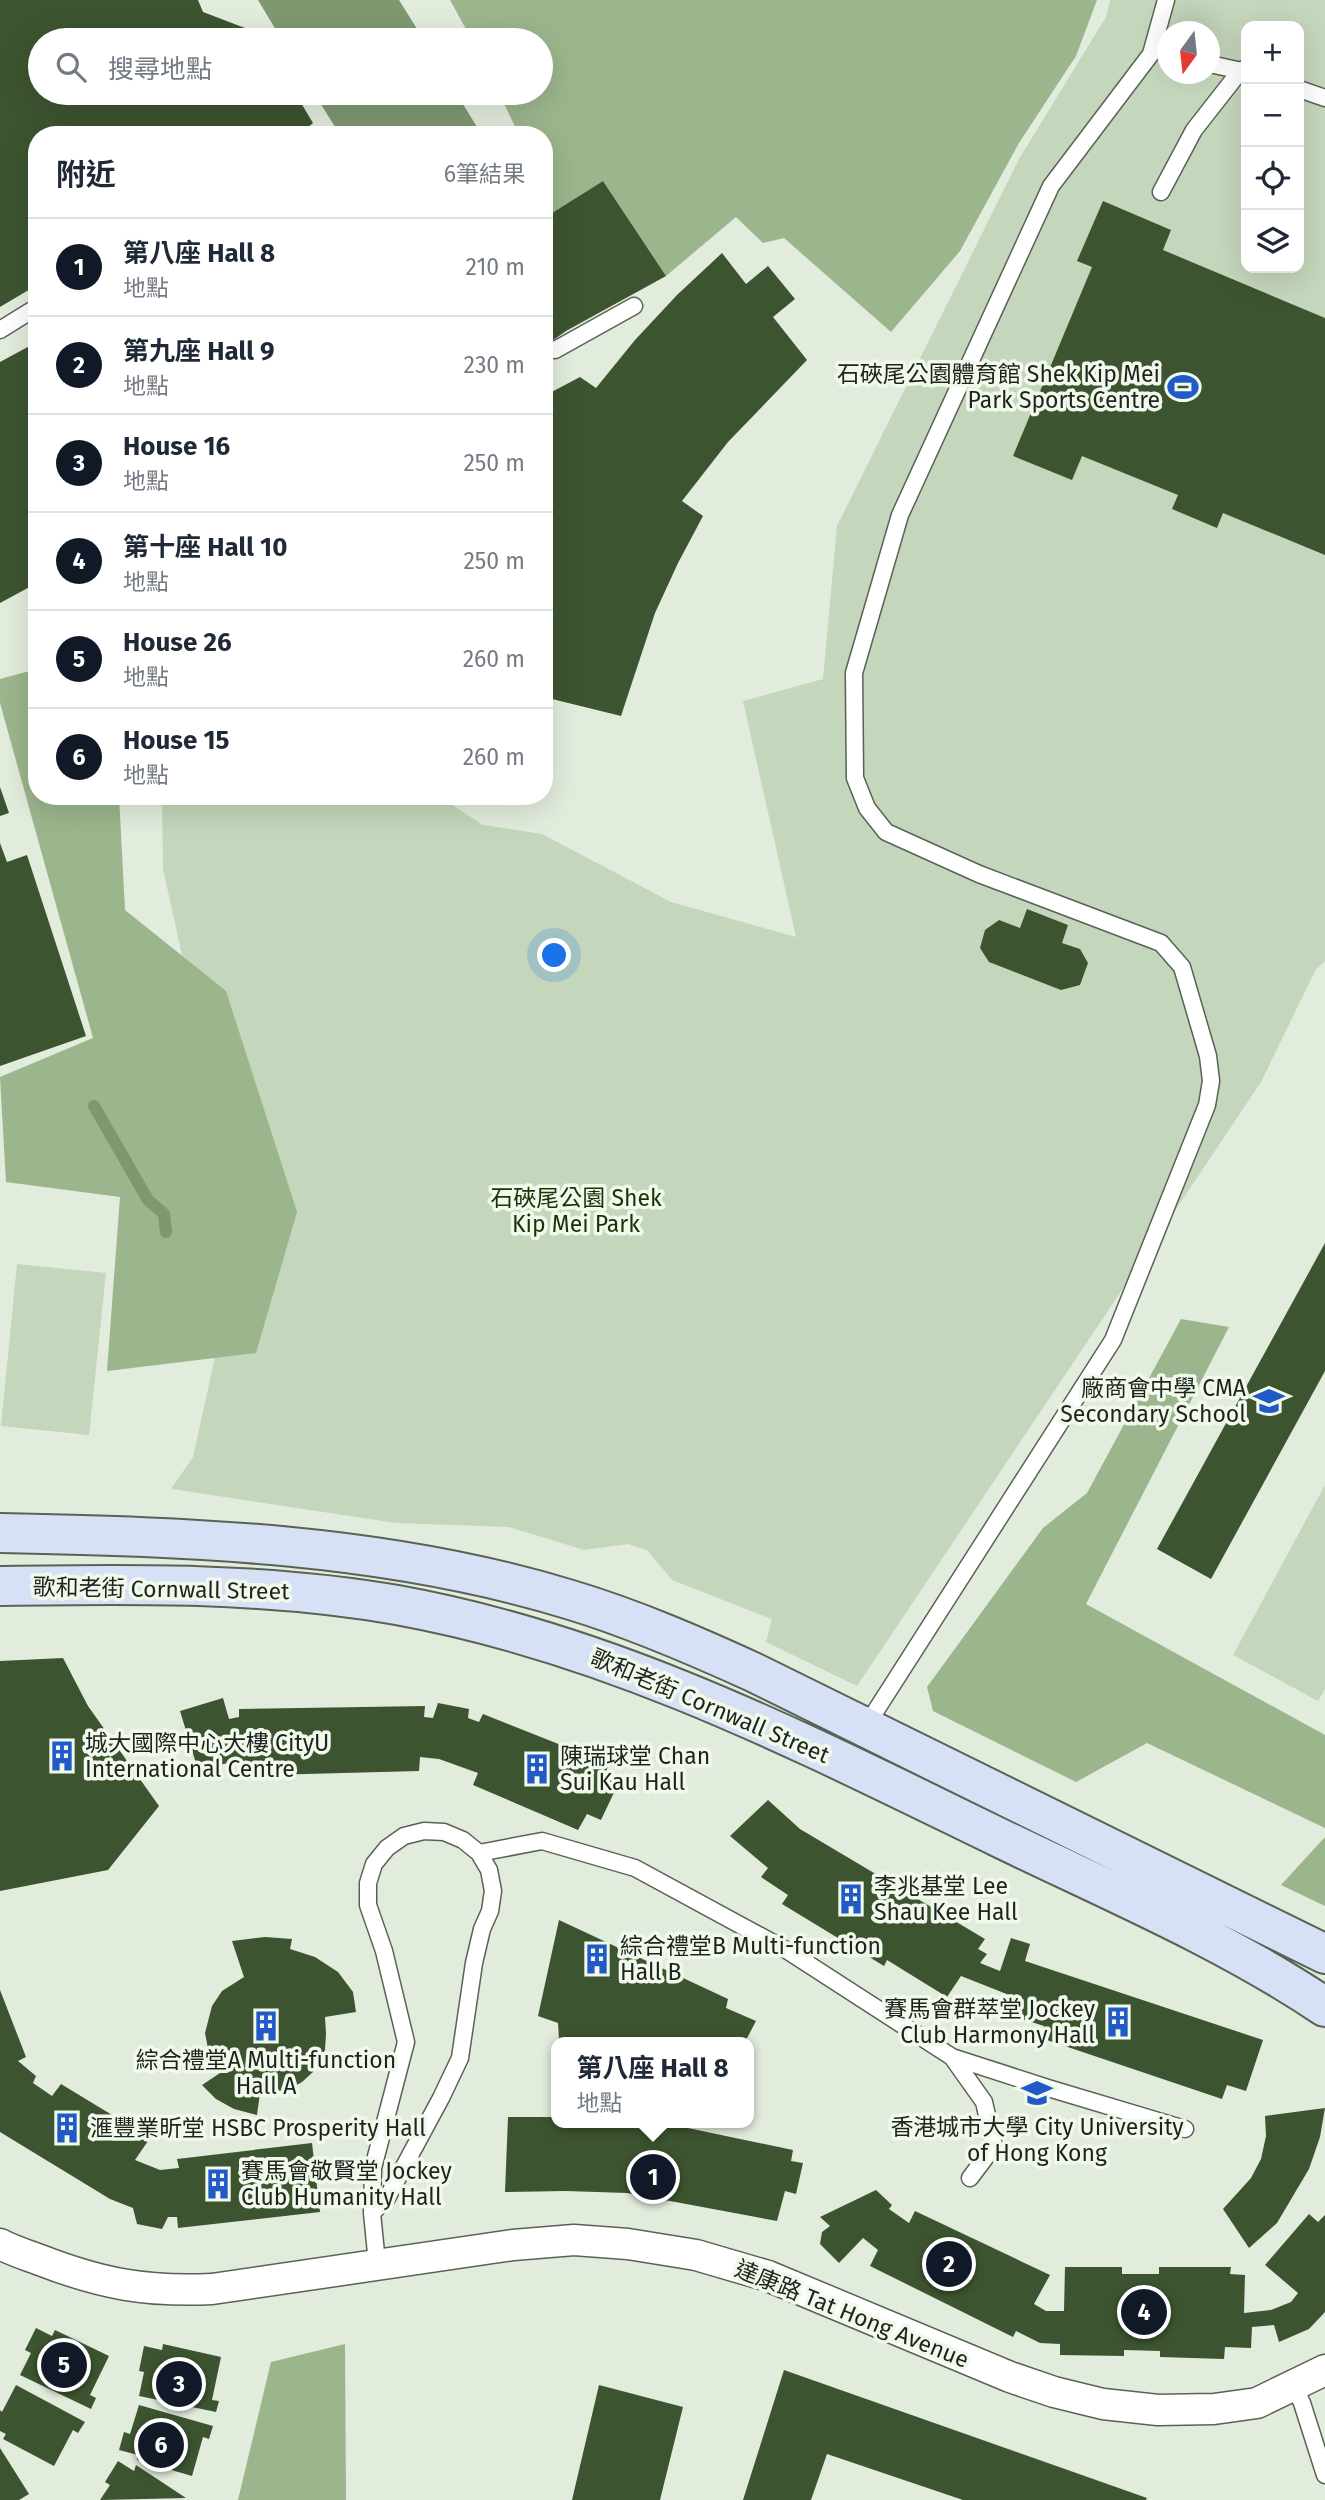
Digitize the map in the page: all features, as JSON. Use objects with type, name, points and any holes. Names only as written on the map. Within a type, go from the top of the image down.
[{"type":"main road","name":"歌和老街 Cornwall Street","points":[[0,1533],[122,1535],[273,1544],[409,1561],[571,1599],[668,1634],[753,1672],[1325,1954]]},
{"type":"main road","name":"歌和老街 Cornwall Street","points":[[0,1586],[216,1586],[309,1592],[396,1605],[457,1618],[594,1656],[730,1709],[864,1772],[1249,1959],[1325,2007]]},
{"type":"street","name":"達康路 Tat Hong Avenue","points":[[0,2244],[79,2274],[119,2285],[171,2291],[212,2289],[513,2245],[574,2240],[628,2244],[696,2255],[768,2276],[1010,2377],[1054,2392],[1103,2404],[1158,2410],[1214,2409],[1256,2403],[1325,2370]]},
{"type":"lane","points":[[1163,21],[1166,0]]},
{"type":"lane","points":[[866,1726],[1114,1340],[1207,1105],[1211,1081],[1208,1056],[1182,967],[1161,943],[979,874],[886,832],[867,808],[855,778],[854,673],[900,516],[1051,186],[1157,57]]},
{"type":"lane","points":[[1220,66],[1241,70]]},
{"type":"lane","points":[[1161,192],[1194,131],[1241,75]]},
{"type":"lane","points":[[1304,91],[1325,98]]},
{"type":"lane","points":[[553,349],[634,306]]},
{"type":"lane","points":[[0,330],[28,313]]},
{"type":"lane","points":[[372,2213],[387,2197],[442,2098],[460,2057],[474,1963],[482,1929],[490,1911],[493,1891],[489,1870],[479,1853],[463,1840],[444,1832],[424,1831],[404,1836],[387,1848],[374,1864],[368,1884],[368,1905],[384,1951],[405,2042],[373,2168],[372,2213],[377,2263]]},
{"type":"lane","points":[[479,1853],[542,1840],[635,1868],[788,1951],[952,2057],[1185,2129]]},
{"type":"lane","points":[[952,2057],[984,2102],[994,2146],[970,2178]]},
{"type":"lane","points":[[1294,2386],[1325,2475]]},
{"type":"green space","name":"石硤尾公園 Shek Kip Mei Park","points":[[1110,0],[1325,0],[1325,961],[1316,969],[1261,1082],[857,1686],[766,1642],[772,1619],[672,1580],[647,1550],[628,1544],[584,1550],[509,1527],[396,1523],[171,1489],[193,1457],[219,1339],[226,1154],[163,869],[162,805],[453,805],[483,825],[542,834],[671,902],[796,937],[743,701],[823,679],[837,526],[1019,159],[1106,17]]},
{"type":"green space","points":[[17,1264],[106,1273],[89,1435],[1,1426]]},
{"type":"green space","points":[[1325,1485],[1325,1689],[1318,1701],[1233,1655]]},
{"type":"shaded area","points":[[258,0],[399,0],[416,28],[275,28]]},
{"type":"shaded area","points":[[450,0],[1097,0],[1076,56],[1019,143],[960,251],[891,332],[784,238],[763,243],[736,217],[666,276],[603,181],[553,212],[553,126],[515,126],[505,105],[553,105],[553,28],[465,28]]},
{"type":"shaded area","points":[[321,105],[463,105],[476,126],[334,126]]},
{"type":"shaded area","points":[[28,671],[28,804],[0,703],[0,679]]},
{"type":"shaded area","points":[[28,805],[119,805],[125,910],[226,991],[297,1212],[256,1353],[107,1371],[120,1197],[6,1182],[0,1077],[93,1038]]},
{"type":"shaded area","points":[[1181,1319],[1229,1327],[1086,1604],[1325,1735],[1325,1828],[1147,1743],[1076,1782],[933,1711],[927,1687],[1043,1528],[1087,1493]]},
{"type":"shaded area","points":[[1325,1837],[1325,1906],[1281,1885]]},
{"type":"shaded area","points":[[345,2344],[346,2500],[238,2500],[271,2362]]},
{"type":"building","points":[[0,0],[198,0],[203,12],[245,28],[28,28],[28,105],[302,105],[313,123],[310,126],[28,126],[28,290],[0,307]]},
{"type":"building","points":[[603,181],[666,276],[553,340],[553,212]]},
{"type":"building","name":"石硤尾公園體育館 Shek Kip Mei Park Sports Centre","points":[[1103,201],[1171,230],[1163,250],[1325,318],[1325,555],[1223,513],[1217,528],[1172,509],[1178,495],[1082,456],[1072,480],[1013,456],[1092,267],[1077,261]]},
{"type":"building","points":[[722,253],[746,284],[768,266],[795,299],[773,317],[807,360],[728,442],[682,501],[703,516],[655,613],[621,716],[553,699],[553,391],[580,377],[596,388],[635,340],[677,295]]},
{"type":"building","points":[[28,347],[28,588],[0,603],[0,362]]},
{"type":"building","points":[[0,787],[9,813],[0,816]]},
{"type":"building","points":[[0,843],[7,862],[27,855],[86,1036],[0,1066]]},
{"type":"building","points":[[1027,909],[1068,925],[1062,943],[1080,949],[1088,963],[1080,985],[1061,990],[989,962],[980,948],[985,930],[999,920],[1020,928]]},
{"type":"building","points":[[1325,1243],[1325,1371],[1211,1579],[1157,1549]]},
{"type":"building","name":"城大國際中心大樓 CityU International Centre","points":[[63,1658],[88,1706],[159,1806],[108,1870],[0,1891],[0,1661]]},
{"type":"building","points":[[223,1698],[229,1719],[239,1717],[239,1709],[425,1706],[424,1717],[433,1718],[438,1703],[469,1709],[468,1718],[479,1722],[483,1714],[609,1764],[604,1776],[619,1782],[601,1820],[587,1814],[578,1830],[473,1785],[478,1773],[439,1759],[420,1757],[419,1771],[268,1775],[268,1762],[228,1763],[198,1770],[180,1711]]},
{"type":"building","points":[[768,1800],[800,1829],[985,1939],[978,1949],[987,1954],[980,1963],[1000,1971],[1011,1938],[1030,1944],[1025,1961],[1263,2040],[1246,2091],[1227,2085],[1222,2099],[1041,2038],[1044,2026],[1016,2017],[1022,2000],[961,1976],[947,1997],[887,1960],[884,1966],[782,1904],[788,1895],[761,1877],[768,1868],[730,1836]]},
{"type":"building","name":"綜合禮堂B Multi-function Hall B","points":[[559,1920],[728,1999],[726,2008],[756,2021],[748,2037],[559,2037],[558,2023],[538,2016]]},
{"type":"building","name":"綜合禮堂A Multi-function Hall A","points":[[265,1937],[292,1939],[290,1949],[315,1957],[338,1972],[353,1992],[356,2012],[325,2017],[325,2050],[313,2072],[288,2090],[260,2093],[257,2115],[234,2109],[216,2099],[202,2085],[220,2073],[209,2054],[205,2033],[212,2006],[222,1991],[244,1977],[232,1941]]},
{"type":"building","points":[[0,1990],[26,2057],[18,2061],[36,2076],[33,2083],[52,2096],[61,2084],[150,2138],[135,2160],[160,2170],[179,2168],[177,2159],[312,2143],[320,2212],[178,2228],[177,2217],[168,2217],[162,2229],[137,2224],[133,2208],[110,2199],[0,2132]]},
{"type":"building","points":[[1325,2108],[1320,2137],[1309,2169],[1277,2223],[1249,2248],[1223,2209],[1251,2178],[1261,2159],[1266,2136],[1265,2116]]},
{"type":"building","points":[[508,2117],[551,2117],[551,2128],[643,2128],[662,2132],[663,2128],[688,2128],[793,2150],[791,2161],[803,2163],[796,2194],[785,2191],[777,2221],[627,2193],[505,2192]]},
{"type":"building","points":[[876,2190],[892,2205],[889,2209],[909,2223],[915,2211],[1050,2275],[1034,2304],[1046,2311],[1064,2311],[1065,2267],[1122,2267],[1122,2274],[1159,2274],[1159,2267],[1231,2267],[1230,2274],[1245,2275],[1244,2313],[1271,2310],[1291,2302],[1298,2293],[1265,2265],[1309,2214],[1318,2222],[1325,2215],[1325,2312],[1309,2329],[1279,2342],[1274,2325],[1252,2327],[1251,2348],[1225,2347],[1224,2359],[1160,2357],[1160,2351],[1124,2350],[1124,2356],[1060,2355],[1060,2344],[1040,2343],[1016,2331],[1013,2337],[870,2266],[878,2250],[863,2238],[839,2263],[820,2244],[822,2232],[830,2226],[820,2217]]},
{"type":"building","points":[[36,2328],[52,2336],[55,2330],[109,2356],[90,2395],[96,2398],[91,2409],[20,2375],[31,2353],[25,2350]]},
{"type":"building","points":[[163,2344],[221,2357],[212,2400],[219,2401],[216,2412],[139,2396],[144,2372],[139,2371],[144,2346],[162,2350]]},
{"type":"building","points":[[784,2370],[1147,2498],[963,2500],[827,2454],[811,2500],[743,2500]]},
{"type":"building","points":[[16,2385],[85,2422],[78,2433],[73,2430],[54,2466],[3,2439],[6,2434],[0,2431],[0,2410],[2,2412]]},
{"type":"building","points":[[599,2385],[683,2407],[660,2500],[572,2500]]},
{"type":"building","points":[[139,2405],[213,2426],[209,2439],[203,2437],[192,2476],[137,2460],[138,2455],[119,2450],[124,2432],[130,2434]]},
{"type":"building","points":[[0,2448],[29,2494],[19,2500],[0,2500]]},
{"type":"building","points":[[118,2461],[134,2471],[136,2465],[186,2498],[100,2500],[110,2485],[105,2482]]},
{"type":"waterway","points":[[94,1106],[148,1200],[164,1214],[166,1232]]},
{"type":"place","name":"石硤尾公園體育館 Shek Kip Mei Park Sports Centre","points":[[1183,387]]},
{"type":"place","name":"廠商會中學 CMA Secondary School","points":[[1269,1401]]},
{"type":"place","name":"城大國際中心大樓 CityU International Centre","points":[[62,1756]]},
{"type":"place","name":"陳瑞球堂 Chan Sui Kau Hall","points":[[537,1769]]},
{"type":"place","name":"李兆基堂 Lee Shau Kee Hall","points":[[851,1899]]},
{"type":"place","name":"綜合禮堂B Multi-function Hall B","points":[[597,1959]]},
{"type":"place","name":"賽馬會群萃堂 Jockey Club Harmony Hall","points":[[1118,2022]]},
{"type":"place","name":"綜合禮堂A Multi-function Hall A","points":[[266,2026]]},
{"type":"place","name":"香港城市大學 City University of Hong Kong","points":[[1037,2093]]},
{"type":"place","name":"滙豐業昕堂 HSBC Prosperity Hall","points":[[67,2128]]},
{"type":"place","name":"第八座 Hall 8","points":[[653,2177]]},
{"type":"place","name":"賽馬會敬賢堂 Jockey Club Humanity Hall","points":[[218,2184]]},
{"type":"place","name":"第九座 Hall 9","points":[[949,2264]]},
{"type":"place","name":"第十座 Hall 10","points":[[1144,2312]]},
{"type":"place","name":"House 26","points":[[64,2365]]},
{"type":"place","name":"House 16","points":[[179,2384]]},
{"type":"place","name":"House 15","points":[[161,2445]]}]
